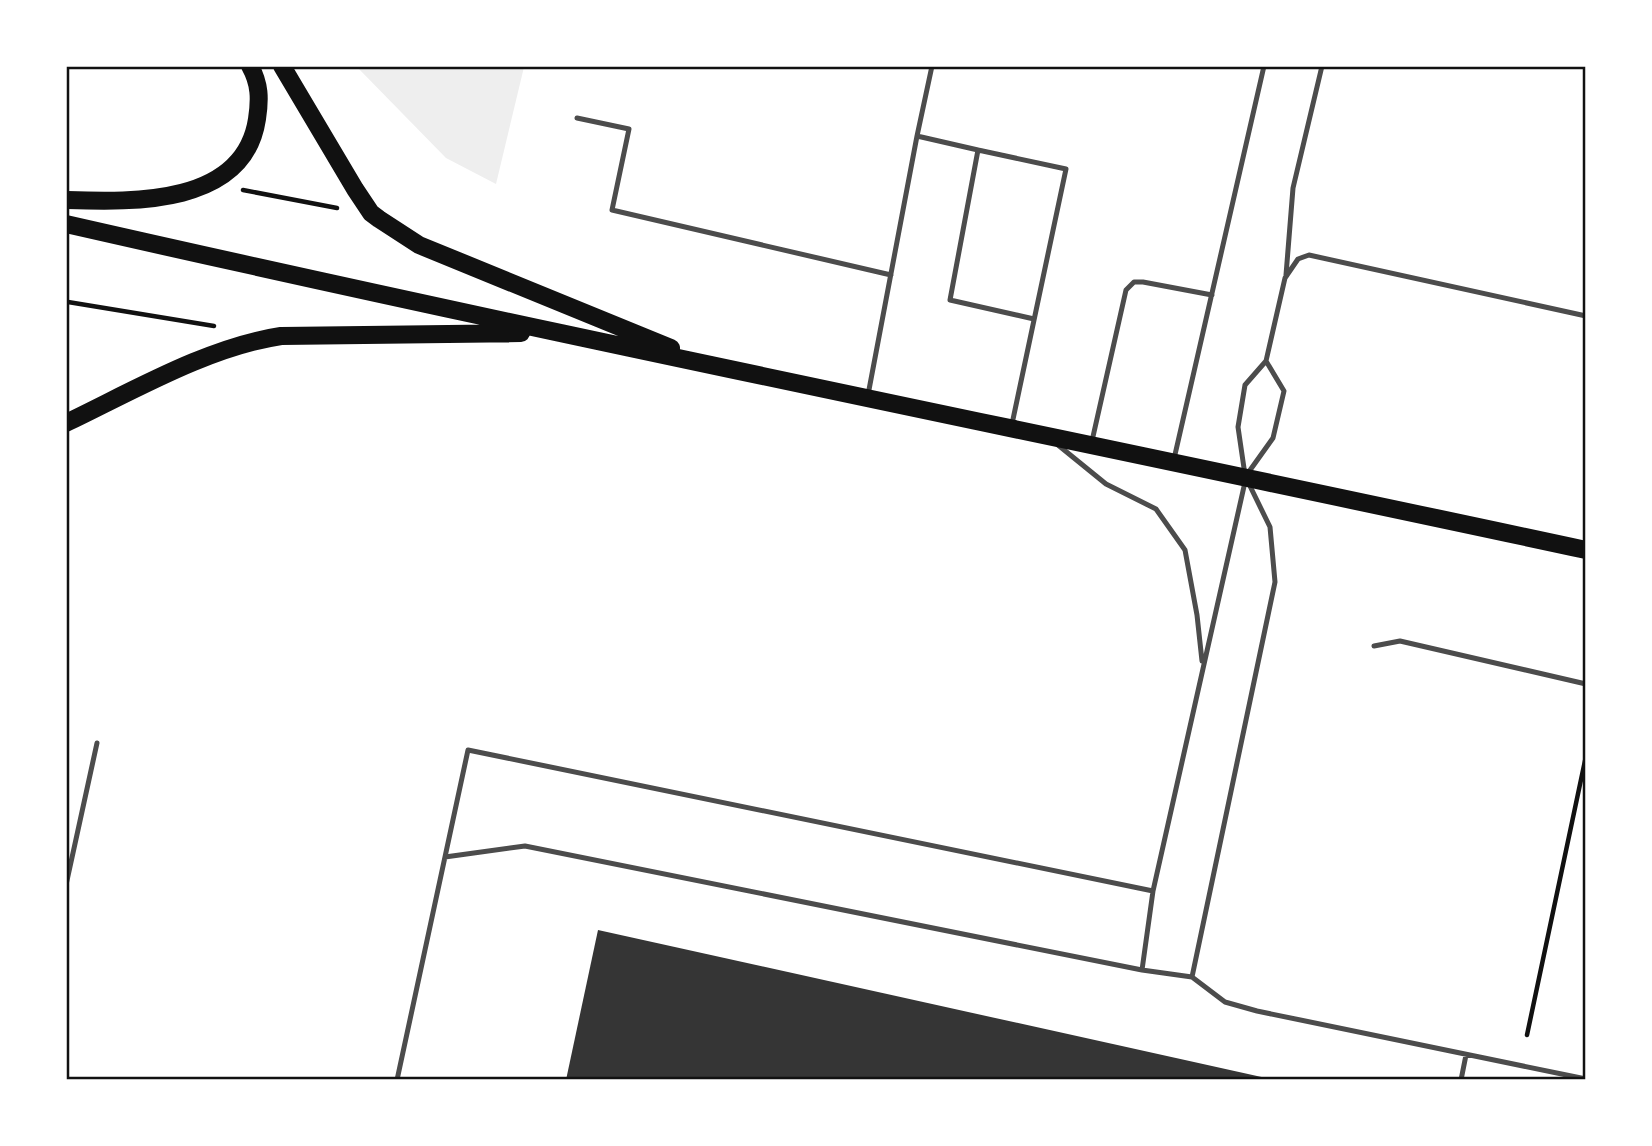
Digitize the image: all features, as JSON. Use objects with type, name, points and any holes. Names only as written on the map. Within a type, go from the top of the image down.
[{"type":"main road","points":[[66,200],[118,202],[169,197],[195,189],[221,176],[242,155],[256,128],[260,92],[257,78],[250,66]]},
{"type":"main road","points":[[282,66],[355,189],[371,213],[379,219],[419,244],[707,363]]},
{"type":"main road","points":[[66,224],[552,332],[1586,550]]},
{"type":"main road","points":[[66,423],[209,355],[258,339],[281,336],[552,332]]},
{"type":"lane","points":[[867,397],[932,66]]},
{"type":"lane","points":[[1173,462],[1264,66]]},
{"type":"lane","points":[[1192,977],[1275,582],[1270,527],[1246,477],[1238,427],[1245,385],[1266,361],[1285,278],[1293,188],[1322,66]]},
{"type":"lane","points":[[577,118],[629,129],[612,210],[891,275]]},
{"type":"lane","points":[[917,136],[1066,169],[1011,427]]},
{"type":"lane","points":[[978,150],[950,300],[1034,319]]},
{"type":"lane","points":[[1285,278],[1298,258],[1309,255],[1586,316]]},
{"type":"lane","points":[[1092,444],[1126,290],[1135,282],[1143,282],[1212,295]]},
{"type":"lane","points":[[1142,970],[1153,891],[1246,477],[1273,438],[1284,391],[1266,361]]},
{"type":"lane","points":[[1044,434],[1106,484],[1156,509],[1185,550],[1203,666]]},
{"type":"lane","points":[[1374,646],[1400,641],[1586,684]]},
{"type":"lane","points":[[66,885],[97,743]]},
{"type":"lane","points":[[397,1080],[468,750],[1153,891]]},
{"type":"lane","points":[[445,858],[525,846],[1142,970],[1192,977],[1225,1002],[1257,1012],[1586,1079]]},
{"type":"lane","points":[[1461,1080],[1466,1055]]},
{"type":"path","points":[[237,189],[342,209]]},
{"type":"path","points":[[68,302],[215,326]]},
{"type":"path","points":[[1527,1035],[1586,756]]},
{"type":"shaded area","points":[[357,67],[524,67],[496,184],[446,158]]},
{"type":"building","points":[[598,930],[1266,1078],[1266,1080],[566,1080]]}]
